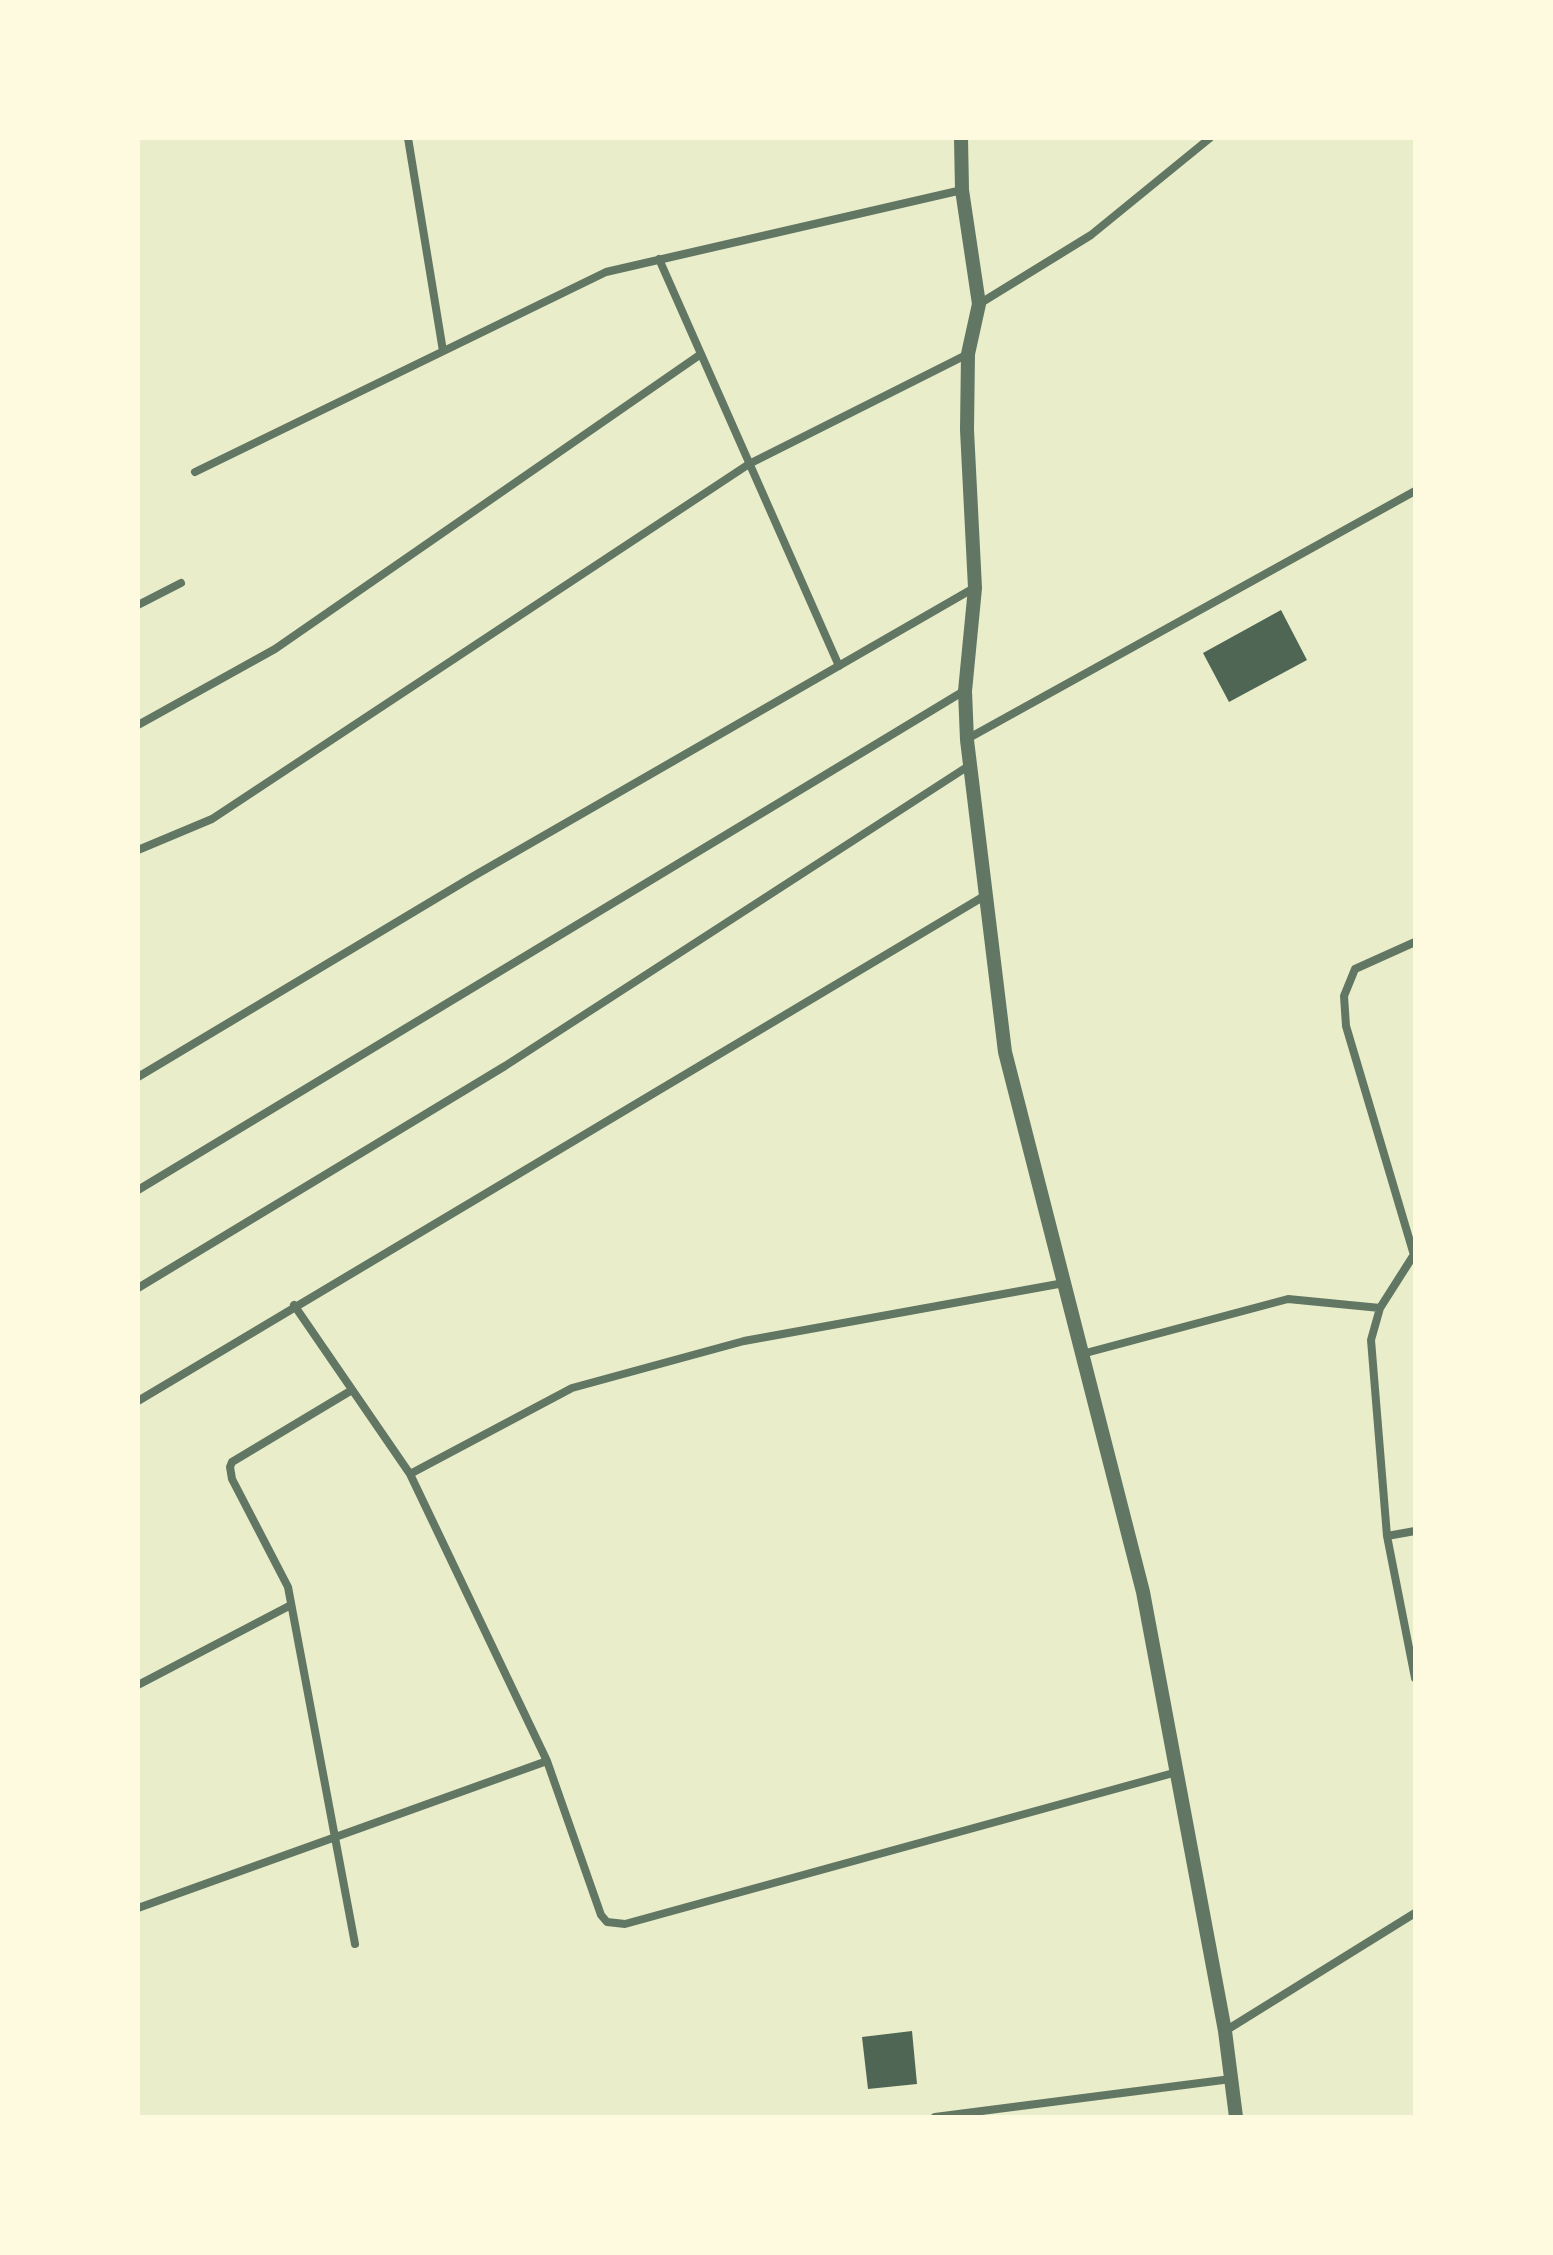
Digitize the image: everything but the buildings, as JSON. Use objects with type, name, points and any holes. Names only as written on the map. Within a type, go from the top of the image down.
[{"type":"street","points":[[408,138],[443,351]]},
{"type":"street","points":[[961,138],[962,190],[979,304],[968,354],[967,430],[975,588],[965,691],[967,740],[1005,1052],[1143,1592],[1225,2031],[1236,2117]]},
{"type":"street","points":[[979,304],[1091,235],[1210,138]]},
{"type":"street","points":[[195,472],[606,272],[962,190]]},
{"type":"street","points":[[659,259],[839,666]]},
{"type":"street","points":[[138,725],[275,649],[701,354]]},
{"type":"street","points":[[138,850],[212,819],[749,464],[968,354]]},
{"type":"street","points":[[967,740],[1415,491]]},
{"type":"street","points":[[138,605],[181,583]]},
{"type":"street","points":[[138,1077],[472,877],[975,588]]},
{"type":"street","points":[[138,1190],[965,691]]},
{"type":"street","points":[[138,1288],[505,1066],[970,765]]},
{"type":"street","points":[[138,1401],[294,1305],[986,895]]},
{"type":"street","points":[[1415,942],[1355,969],[1344,996],[1346,1026],[1414,1254],[1380,1308],[1371,1340],[1371,1379],[1387,1536],[1415,1678]]},
{"type":"street","points":[[410,1474],[572,1388],[744,1341],[1064,1283]]},
{"type":"street","points":[[1082,1354],[1288,1299],[1380,1308]]},
{"type":"street","points":[[294,1305],[410,1474],[547,1761],[601,1915],[614,1925],[1177,1772]]},
{"type":"street","points":[[352,1390],[232,1462],[230,1467],[232,1479],[288,1587],[332,1838],[355,1944]]},
{"type":"street","points":[[1387,1536],[1415,1531]]},
{"type":"street","points":[[138,1685],[291,1605]]},
{"type":"street","points":[[138,1908],[547,1761]]},
{"type":"street","points":[[1225,2031],[1415,1913]]},
{"type":"street","points":[[935,2117],[1231,2079]]}]
